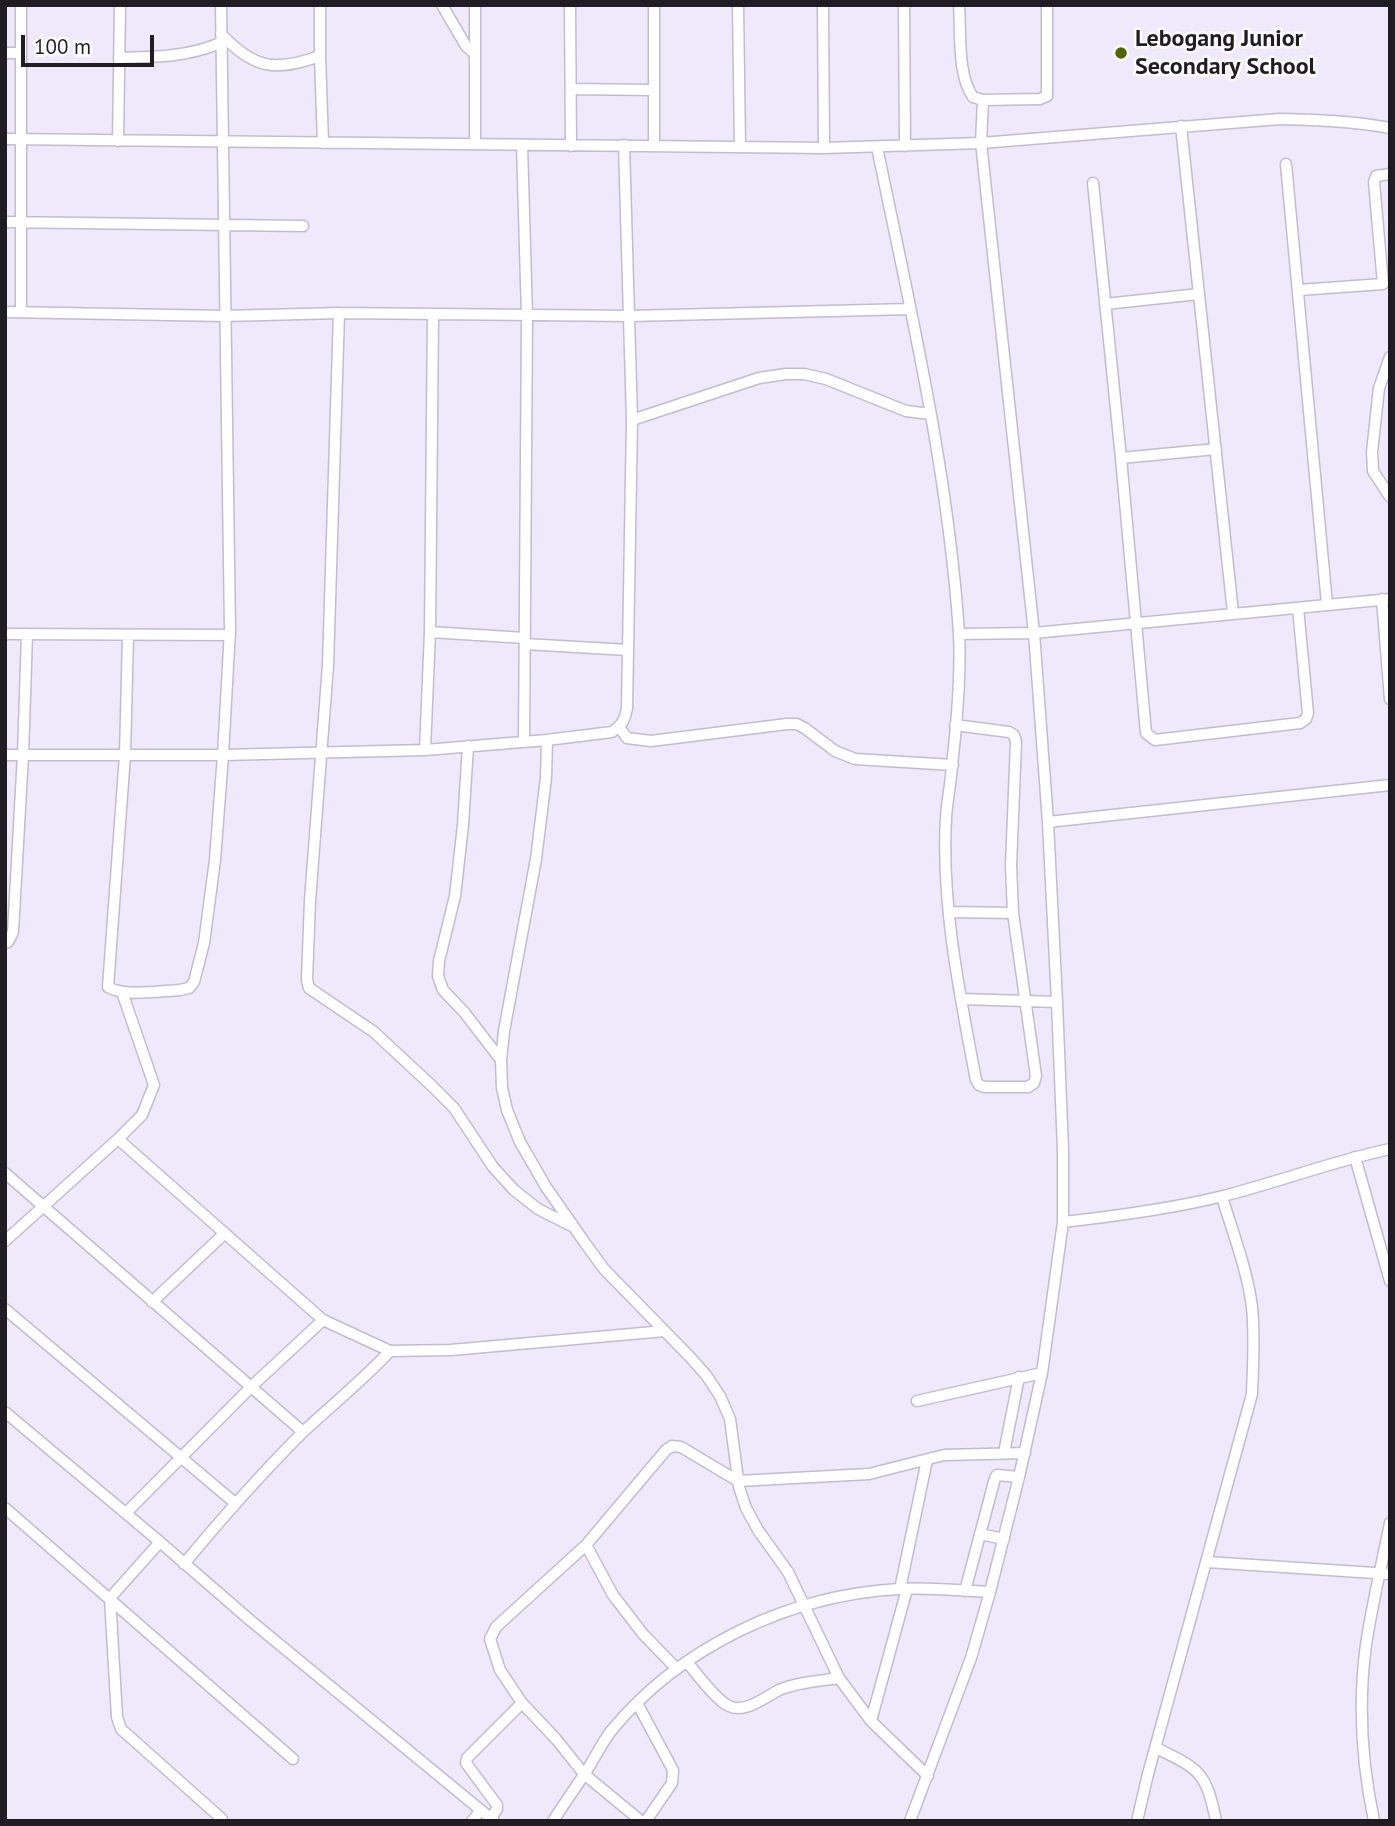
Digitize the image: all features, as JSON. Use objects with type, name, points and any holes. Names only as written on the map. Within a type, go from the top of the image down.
[{"type":"street","points":[[21,5],[21,312]]},
{"type":"street","points":[[118,141],[120,5]]},
{"type":"street","points":[[128,635],[125,755],[107,987],[122,992],[180,990],[189,988],[194,982],[204,943],[215,860],[230,635],[221,5]]},
{"type":"street","points":[[320,5],[323,143]]},
{"type":"street","points":[[442,5],[466,46],[475,54]]},
{"type":"street","points":[[475,5],[475,144]]},
{"type":"street","points":[[570,5],[571,146]]},
{"type":"street","points":[[654,5],[654,146]]},
{"type":"street","points":[[738,5],[740,147]]},
{"type":"street","points":[[823,5],[824,148]]},
{"type":"street","points":[[904,5],[905,146]]},
{"type":"street","points":[[959,5],[961,53],[967,86],[973,97],[983,100],[1040,99],[1046,96],[1047,5]]},
{"type":"street","points":[[120,58],[174,56],[204,50],[220,39]]},
{"type":"street","points":[[220,39],[248,59],[271,65],[294,64],[320,56]]},
{"type":"street","points":[[5,53],[21,53]]},
{"type":"street","points":[[571,89],[654,90]]},
{"type":"street","points":[[910,1821],[971,1658],[1004,1539],[1042,1373],[1063,1222],[1063,1150],[1048,822],[1034,633],[981,143],[983,100]]},
{"type":"street","points":[[5,139],[877,148],[981,143],[1280,120],[1316,120],[1390,128]]},
{"type":"street","points":[[1181,127],[1233,613]]},
{"type":"street","points":[[522,145],[527,316],[524,741]]},
{"type":"street","points":[[5,755],[223,755],[425,750],[602,734],[619,727],[625,720],[627,709],[632,420],[624,145]]},
{"type":"street","points":[[877,148],[930,414],[948,529],[959,634],[959,684],[946,818],[949,912],[961,999],[979,1086],[1028,1087],[1034,1083],[1036,1076],[1013,914],[1016,742],[1014,735],[1009,732],[956,725]]},
{"type":"street","points":[[1286,164],[1327,604]]},
{"type":"street","points":[[1299,290],[1386,285],[1374,182],[1376,177],[1390,174]]},
{"type":"street","points":[[1093,183],[1146,733],[1155,740],[1300,723],[1306,719],[1308,713],[1298,608]]},
{"type":"street","points":[[5,222],[303,226]]},
{"type":"street","points":[[1105,304],[1199,294]]},
{"type":"street","points":[[5,312],[225,316],[339,313],[630,316],[910,309]]},
{"type":"street","points":[[339,313],[328,665],[310,901],[309,988],[374,1032],[432,1086],[454,1108],[493,1167],[514,1190],[538,1209],[573,1227]]},
{"type":"street","points":[[425,750],[430,632],[433,314]]},
{"type":"street","points":[[1390,358],[1379,388],[1372,452],[1373,471],[1390,497]]},
{"type":"street","points":[[632,420],[759,378],[786,374],[804,374],[826,379],[906,411],[930,414]]},
{"type":"street","points":[[1121,457],[1216,449]]},
{"type":"street","points":[[959,634],[1034,633],[1386,599],[1390,699]]},
{"type":"street","points":[[430,632],[628,650]]},
{"type":"street","points":[[5,634],[230,635]]},
{"type":"street","points":[[5,943],[13,932],[27,634]]},
{"type":"street","points":[[619,727],[627,738],[651,741],[787,723],[797,724],[835,751],[855,759],[953,765]]},
{"type":"street","points":[[547,740],[546,778],[537,849],[511,988],[501,1060],[502,1088],[507,1110],[520,1142],[546,1187],[604,1269],[706,1375],[720,1396],[730,1419],[738,1481],[746,1508],[788,1572],[839,1678],[871,1721],[928,1776]]},
{"type":"street","points":[[468,746],[456,884],[438,976],[443,990],[464,1012],[501,1060]]},
{"type":"street","points":[[1048,822],[1390,786]]},
{"type":"street","points":[[949,912],[1013,914]]},
{"type":"street","points":[[5,1241],[142,1115],[155,1085],[122,992]]},
{"type":"street","points":[[961,999],[1057,1002]]},
{"type":"street","points":[[118,1139],[323,1320],[390,1351],[451,1350],[665,1331]]},
{"type":"street","points":[[1063,1222],[1140,1213],[1222,1197],[1390,1149]]},
{"type":"street","points":[[1355,1157],[1390,1281]]},
{"type":"street","points":[[5,1173],[303,1433]]},
{"type":"street","points":[[1137,1821],[1252,1394],[1254,1347],[1251,1306],[1242,1261],[1222,1197]]},
{"type":"street","points":[[152,1302],[225,1233]]},
{"type":"street","points":[[5,1309],[235,1503]]},
{"type":"street","points":[[126,1513],[252,1386],[323,1320]]},
{"type":"street","points":[[184,1564],[235,1503],[303,1433],[390,1351]]},
{"type":"street","points":[[917,1401],[1042,1373]]},
{"type":"street","points":[[1004,1452],[1019,1377]]},
{"type":"street","points":[[5,1412],[251,1621],[492,1819],[497,1805],[466,1763],[467,1758],[522,1703]]},
{"type":"street","points":[[637,1703],[673,1770],[672,1783],[643,1821],[584,1774],[522,1703],[499,1670],[490,1639],[496,1627],[586,1545],[672,1446],[681,1447],[738,1481],[869,1474],[944,1455],[1025,1453]]},
{"type":"street","points":[[871,1721],[904,1589],[928,1460]]},
{"type":"street","points":[[965,1591],[995,1478],[998,1475],[1019,1477]]},
{"type":"street","points":[[5,1507],[293,1759]]},
{"type":"street","points":[[1374,1821],[1366,1766],[1363,1688],[1367,1643],[1385,1575],[1390,1524]]},
{"type":"street","points":[[980,1534],[1004,1539]]},
{"type":"street","points":[[160,1542],[110,1598],[117,1717],[121,1730],[222,1818]]},
{"type":"street","points":[[586,1545],[613,1595],[643,1634],[677,1668]]},
{"type":"street","points":[[1207,1562],[1385,1575]]},
{"type":"street","points":[[553,1821],[610,1733],[637,1703],[677,1668],[728,1636],[766,1618],[843,1595],[904,1589],[990,1592]]},
{"type":"street","points":[[687,1662],[725,1705],[736,1709],[749,1706],[791,1686],[839,1678]]},
{"type":"street","points":[[1156,1748],[1185,1762],[1200,1774],[1208,1789],[1216,1821]]},
{"type":"street","points":[[472,1821],[481,1810]]},
{"type":"place","name":"Lebogang Junior Secondary School","points":[[1121,53]]}]
